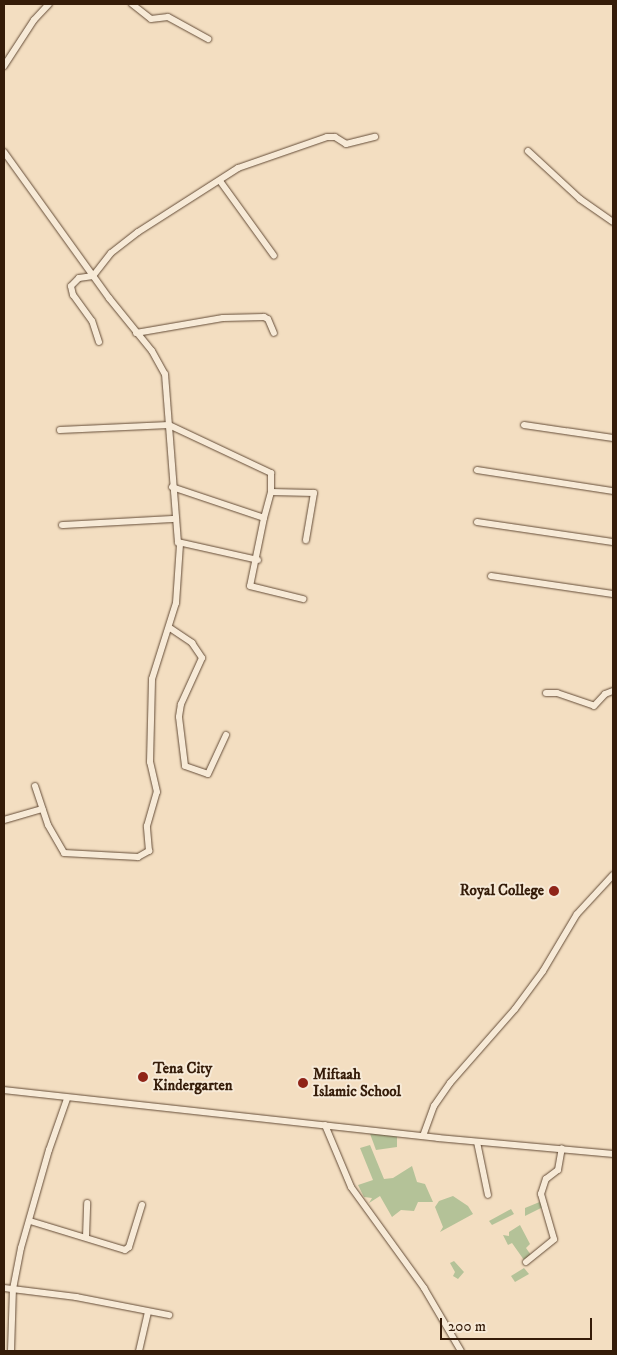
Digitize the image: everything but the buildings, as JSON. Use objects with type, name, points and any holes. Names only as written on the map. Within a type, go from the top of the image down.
[{"type":"street","points":[[4,66],[34,20],[49,4]]},
{"type":"street","points":[[132,4],[151,19],[168,17],[194,34],[208,39]]},
{"type":"street","points":[[99,342],[92,322],[70,287],[79,278],[93,276],[111,253],[138,232],[238,168],[326,137],[333,136],[346,144],[375,137]]},
{"type":"street","points":[[528,151],[580,200],[613,222]]},
{"type":"street","points":[[4,152],[93,276],[152,351],[165,374],[175,536],[180,544],[176,603],[170,628],[152,679],[150,762],[157,792],[147,826],[149,851],[138,857],[64,853],[42,810],[35,786]]},
{"type":"street","points":[[220,181],[274,256]]},
{"type":"street","points":[[136,333],[223,318],[264,317],[268,319],[274,333]]},
{"type":"street","points":[[60,430],[169,425],[271,473],[272,492],[264,518],[258,560],[249,582],[251,588],[303,599]]},
{"type":"street","points":[[524,425],[613,438]]},
{"type":"street","points":[[477,470],[613,491]]},
{"type":"street","points":[[172,487],[264,518]]},
{"type":"street","points":[[272,492],[314,493],[306,540]]},
{"type":"street","points":[[62,525],[174,519]]},
{"type":"street","points":[[477,522],[613,542]]},
{"type":"street","points":[[180,544],[258,560]]},
{"type":"street","points":[[491,576],[613,594]]},
{"type":"street","points":[[170,628],[192,643],[202,658],[181,704],[179,717],[185,766],[208,774],[226,735]]},
{"type":"street","points":[[546,693],[557,693],[594,706],[606,694],[613,692]]},
{"type":"street","points":[[4,820],[42,810]]},
{"type":"street","points":[[423,1136],[434,1106],[450,1082],[516,1009],[543,972],[576,914],[613,874]]},
{"type":"street","points":[[4,1090],[67,1099],[325,1124],[476,1142],[562,1148],[613,1154]]},
{"type":"street","points":[[11,1351],[13,1289],[43,1168],[67,1099]]},
{"type":"street","points":[[325,1124],[351,1187],[424,1288],[461,1351]]},
{"type":"street","points":[[476,1142],[488,1194]]},
{"type":"street","points":[[526,1262],[554,1239],[541,1194],[546,1180],[558,1170],[562,1148]]},
{"type":"street","points":[[86,1237],[87,1203]]},
{"type":"street","points":[[30,1221],[127,1249],[142,1205]]},
{"type":"street","points":[[4,1288],[76,1297],[169,1315]]},
{"type":"street","points":[[139,1351],[148,1312]]},
{"type":"green space","points":[[369,1131],[397,1135],[397,1147],[376,1150]]},
{"type":"green space","points":[[370,1145],[384,1179],[393,1178],[412,1166],[417,1182],[425,1184],[433,1202],[418,1202],[414,1211],[401,1210],[392,1217],[380,1196],[369,1203],[372,1198],[364,1197],[358,1185],[373,1180],[360,1148]]},
{"type":"green space","points":[[453,1196],[468,1206],[473,1214],[440,1232],[443,1227],[435,1207],[439,1201]]},
{"type":"green space","points":[[542,1201],[543,1207],[525,1216],[525,1208]]},
{"type":"green space","points":[[511,1209],[514,1214],[492,1225],[489,1221]]},
{"type":"green space","points":[[520,1225],[530,1244],[526,1248],[531,1255],[524,1260],[512,1243],[508,1245],[503,1235],[509,1236],[509,1232]]},
{"type":"green space","points":[[454,1261],[464,1272],[458,1279],[453,1276],[455,1272],[450,1263]]},
{"type":"green space","points":[[524,1268],[529,1274],[515,1282],[511,1276]]},
{"type":"place","name":"Royal College","points":[[554,891]]},
{"type":"place","name":"Tena City Kindergarten","points":[[143,1077]]},
{"type":"place","name":"Miftaah Islamic School","points":[[303,1083]]}]
